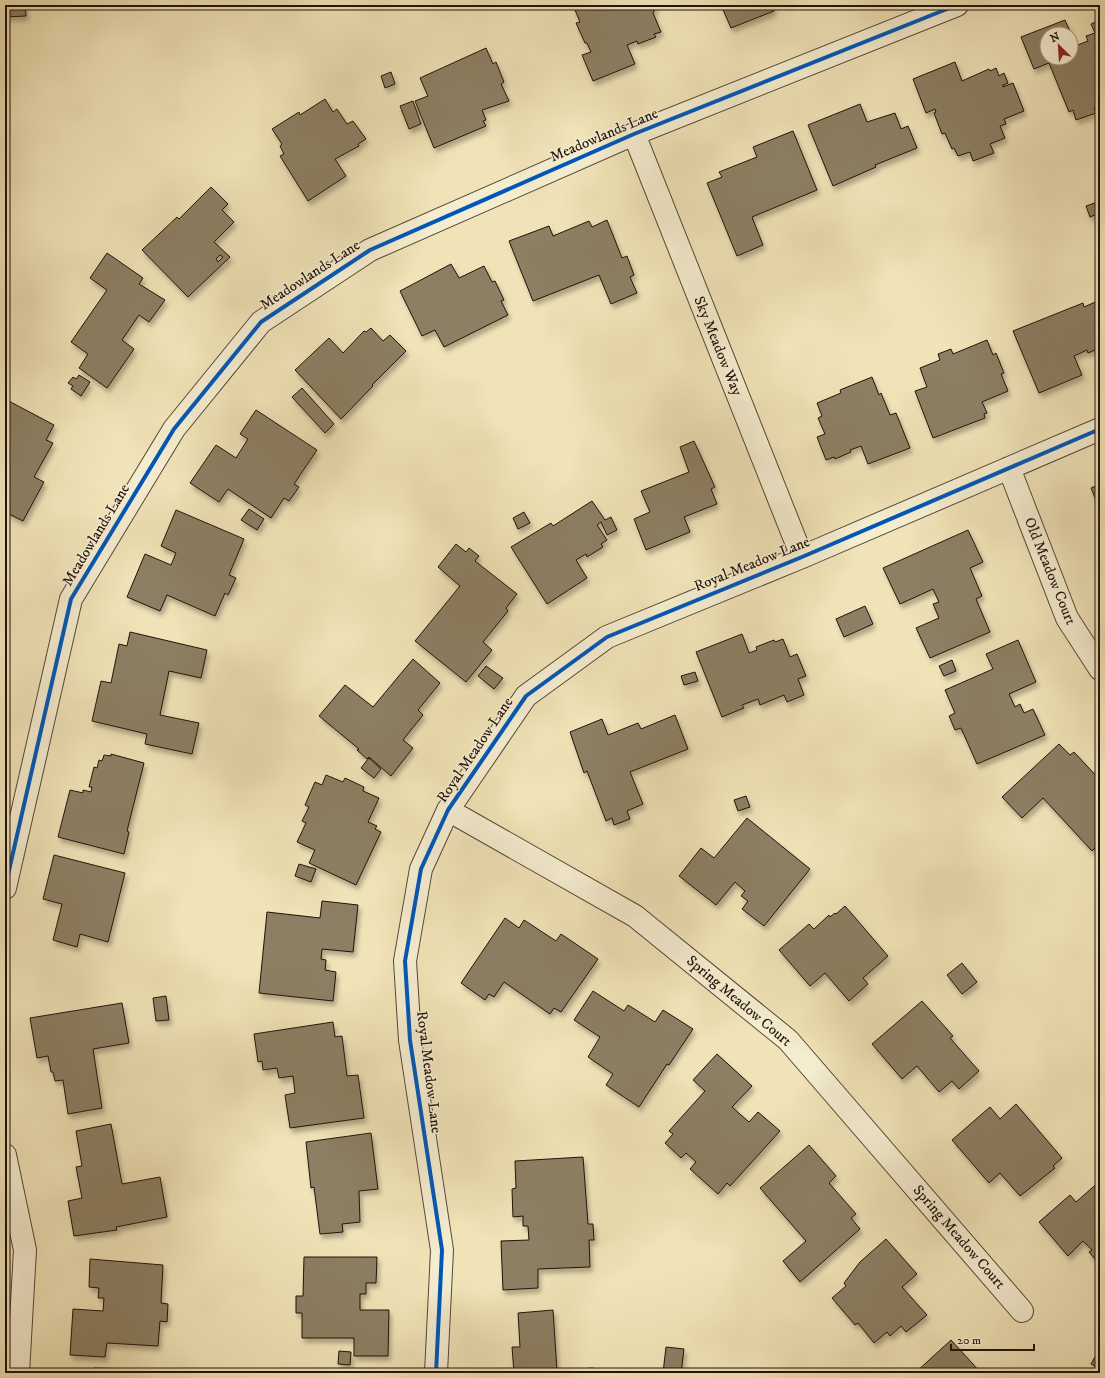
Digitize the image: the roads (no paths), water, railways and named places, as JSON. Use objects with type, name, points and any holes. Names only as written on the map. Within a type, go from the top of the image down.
[{"type":"street","name":"Meadowlands Lane","points":[[5,888],[71,599],[174,429],[261,322],[370,250],[634,134],[957,5]]},
{"type":"street","name":"Sky Meadow Way","points":[[634,134],[802,557]]},
{"type":"street","name":"Royal Meadow Lane","points":[[436,1373],[442,1250],[410,1040],[405,961],[421,869],[448,810],[526,696],[607,637],[802,557],[1100,428]]},
{"type":"street","name":"Old Meadow Court","points":[[1009,468],[1067,618],[1100,669]]},
{"type":"street","name":"Spring Meadow Court","points":[[448,810],[635,916],[788,1040],[1022,1311]]},
{"type":"street","points":[[5,1155],[25,1250],[18,1373]]}]
